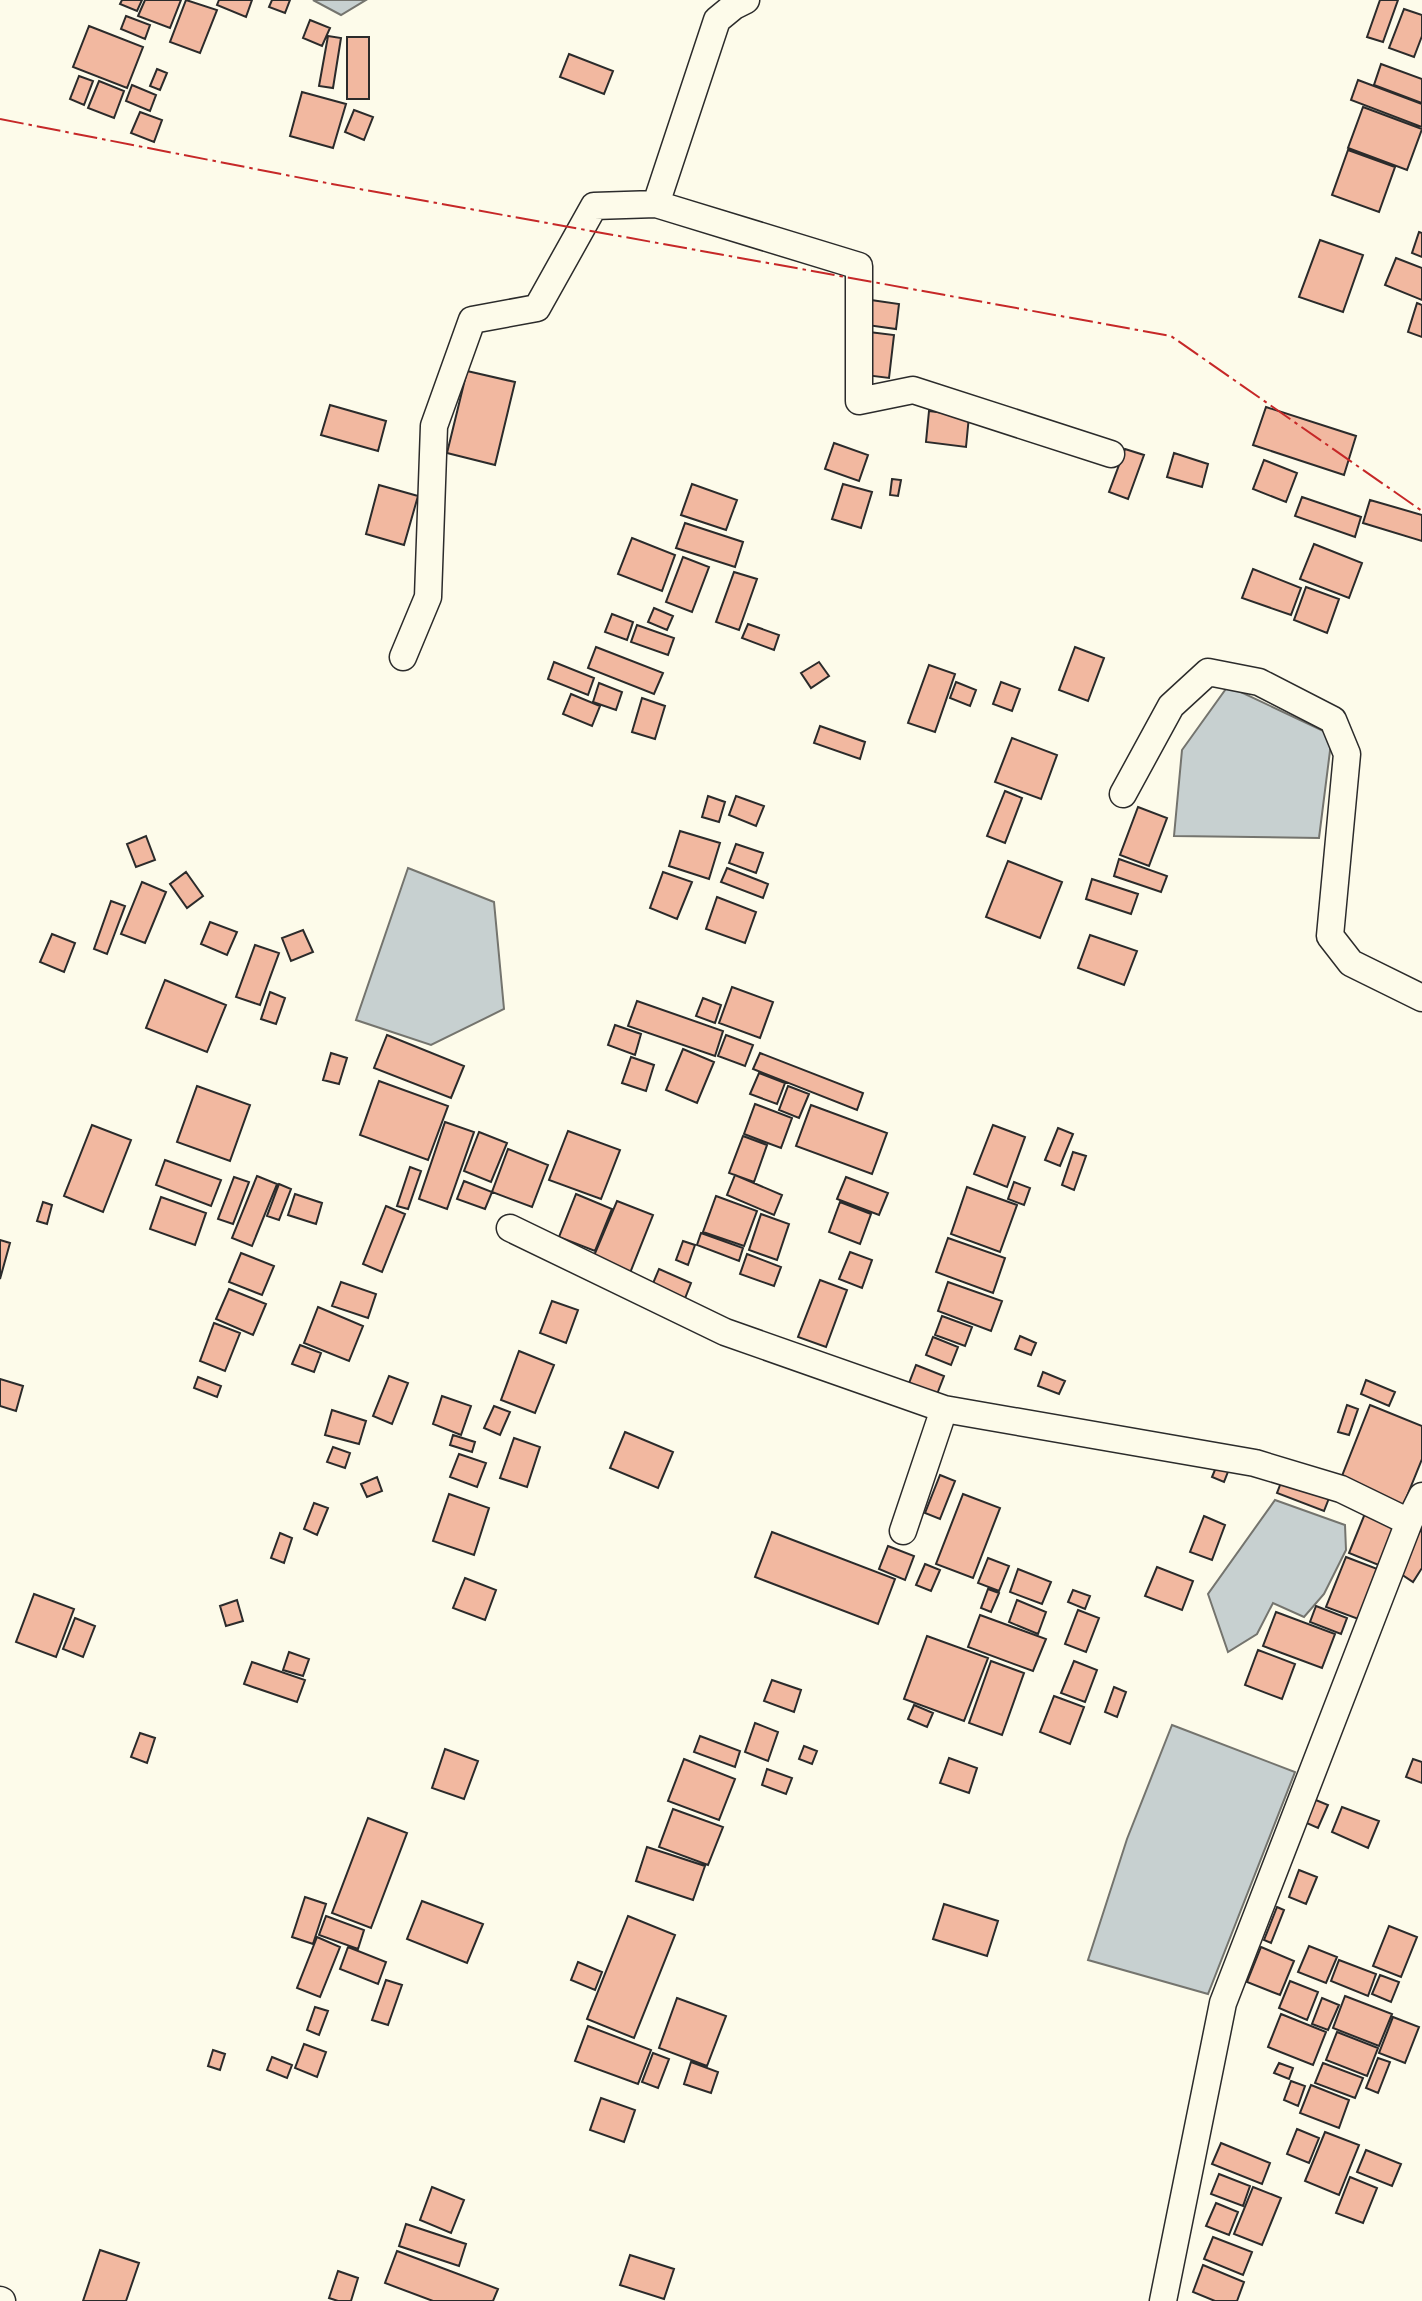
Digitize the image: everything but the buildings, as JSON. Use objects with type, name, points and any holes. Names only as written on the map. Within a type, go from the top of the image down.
[{"type":"street","points":[[656,204],[717,20],[746,0]]},
{"type":"street","points":[[403,657],[428,597],[434,426],[471,320],[537,308],[594,206],[656,204],[859,266],[859,401],[913,390],[1111,454]]},
{"type":"street","points":[[1123,794],[1171,706],[1208,672],[1259,682],[1333,720],[1347,754],[1330,936],[1351,963],[1422,998]]},
{"type":"street","points":[[510,1228],[725,1332],[944,1409],[1255,1463],[1341,1489],[1409,1522]]},
{"type":"street","points":[[903,1531],[944,1409]]},
{"type":"street","points":[[1163,2301],[1223,2003],[1409,1522],[1422,1496]]},
{"type":"shaded area","points":[[313,0],[366,0],[341,15]]},
{"type":"shaded area","points":[[1228,686],[1332,735],[1319,838],[1174,836],[1182,750]]},
{"type":"shaded area","points":[[408,868],[494,902],[504,1009],[431,1045],[356,1020]]},
{"type":"shaded area","points":[[1275,1500],[1345,1525],[1346,1550],[1324,1594],[1304,1617],[1273,1603],[1257,1634],[1228,1652],[1208,1594]]},
{"type":"shaded area","points":[[1172,1725],[1295,1772],[1208,1994],[1088,1960],[1127,1839]]},
{"type":"power","points":[[0,119],[332,184],[1171,336],[1422,511]]}]
